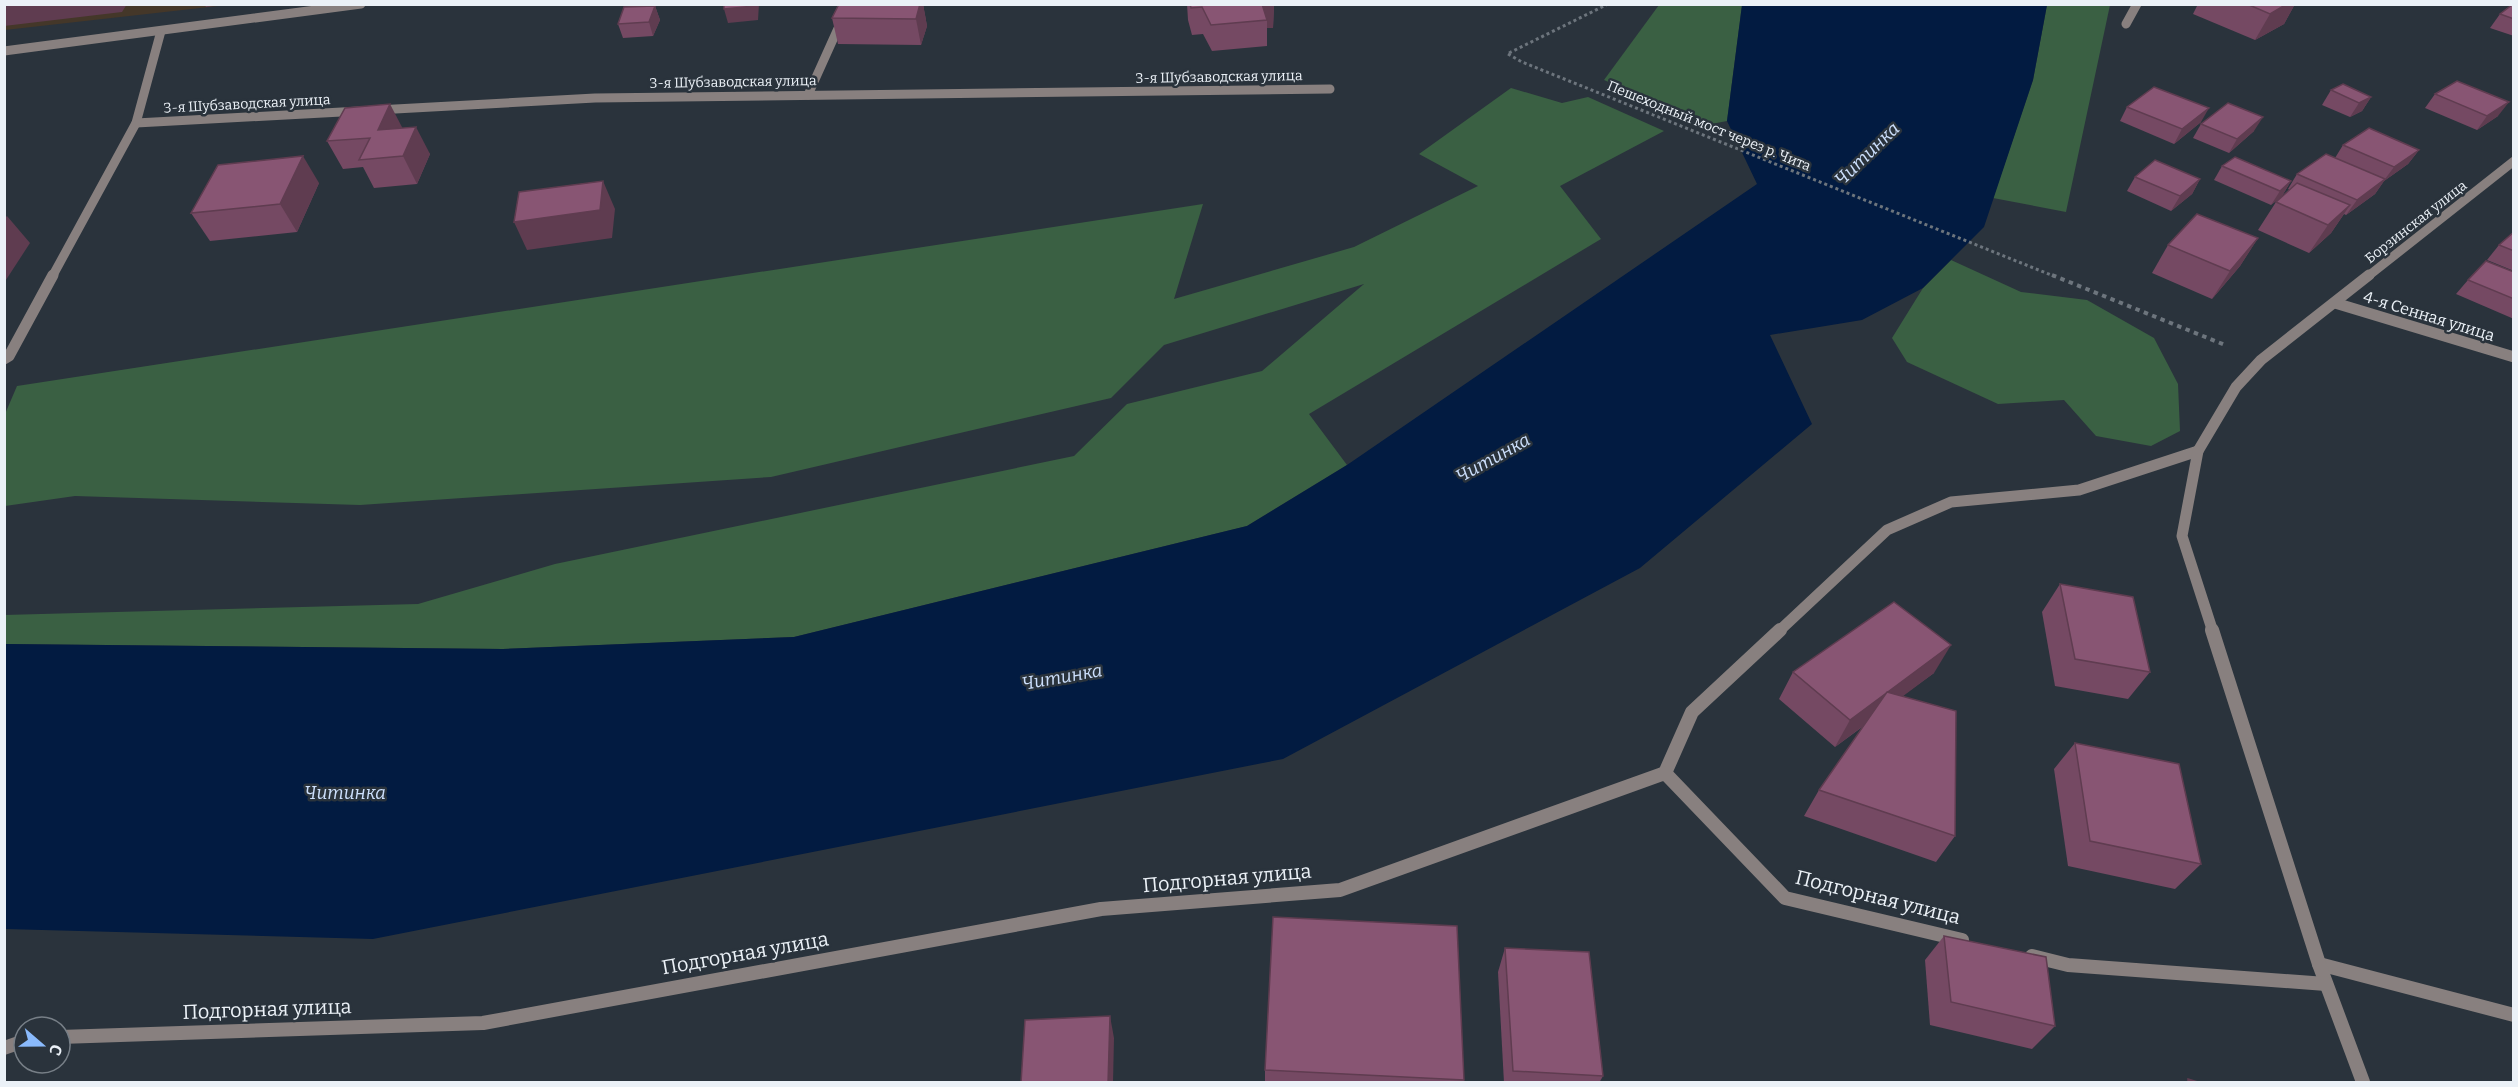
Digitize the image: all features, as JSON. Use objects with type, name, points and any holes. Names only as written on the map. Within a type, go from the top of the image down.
[{"type":"street","points":[[4,51],[361,4]]},
{"type":"street","points":[[808,94],[849,4]]},
{"type":"street","points":[[2126,24],[2137,4]]},
{"type":"street","name":"3-я Шубзаводская улица","points":[[4,359],[9,356],[136,123],[160,31]]},
{"type":"street","name":"3-я Шубзаводская улица","points":[[136,123],[595,98],[1330,89]]},
{"type":"street","name":"Борзинская улица","points":[[2198,451],[2236,387],[2262,360],[2514,161]]},
{"type":"street","name":"4-я Сенная улица","points":[[2335,303],[2514,357]]},
{"type":"street","points":[[1665,773],[1692,712],[1887,530],[1952,502],[2079,489],[2198,451],[2182,536],[2319,964],[2363,1083]]},
{"type":"street","name":"Подгорная улица","points":[[72,1037],[483,1023],[1101,909],[1340,890],[1665,773],[1785,898],[1977,943]]},
{"type":"street","points":[[2022,954],[2068,964],[2326,984]]},
{"type":"street","points":[[2319,964],[2514,1016]]},
{"type":"path","name":"Пешеходный мост через р. Чита","points":[[1608,4],[1508,54],[1522,62],[2262,360]]},
{"type":"shaded area","points":[[5,5],[227,5],[5,30]]},
{"type":"green space","points":[[1659,5],[1742,5],[1727,121],[1706,125],[1604,80]]},
{"type":"green space","points":[[2047,5],[2110,5],[2066,212],[1993,198],[2033,80]]},
{"type":"green space","points":[[1511,88],[1562,103],[1588,97],[1664,131],[1560,186],[1601,239],[1309,414],[1347,465],[1247,526],[794,637],[503,649],[5,644],[4,615],[418,604],[555,564],[1074,456],[1127,404],[1262,371],[1364,284],[1164,345],[1111,398],[771,477],[360,505],[75,496],[5,506],[5,414],[17,386],[1203,204],[1174,299],[1354,247],[1478,186],[1419,154]]},
{"type":"green space","points":[[1951,260],[2021,292],[2087,300],[2154,338],[2178,384],[2180,431],[2151,446],[2096,436],[2064,400],[1998,404],[1907,362],[1892,338],[1923,288]]},
{"type":"water","name":"Читинка","points":[[1742,5],[2047,5],[2033,80],[1984,227],[1923,288],[1862,320],[1770,335],[1812,424],[1640,568],[1283,759],[373,939],[5,929],[5,644],[503,649],[794,637],[1247,526],[1347,465],[1757,184],[1727,121]]},
{"type":"building","points":[[724,4],[754,4],[754,6],[724,9]]},
{"type":"building","points":[[839,4],[920,4],[916,19],[832,18]]},
{"type":"building","points":[[1190,4],[1262,4],[1267,20],[1211,25],[1202,7],[1191,8]]},
{"type":"building","points":[[2247,4],[2287,4],[2270,14]]},
{"type":"building","points":[[2512,5],[2514,6],[2514,19],[2500,14]]},
{"type":"building","points":[[655,6],[649,22],[618,24],[624,7]]},
{"type":"building","points":[[2457,81],[2509,102],[2487,116],[2435,94]]},
{"type":"building","points":[[2343,84],[2371,97],[2359,103],[2331,90]]},
{"type":"building","points":[[2154,87],[2209,108],[2182,129],[2127,107]]},
{"type":"building","points":[[2228,103],[2263,117],[2237,139],[2201,124]]},
{"type":"building","points":[[390,104],[378,130],[416,127],[403,156],[359,160],[370,138],[327,141],[345,108]]},
{"type":"building","points":[[2369,128],[2419,150],[2394,167],[2343,145]]},
{"type":"building","points":[[2326,154],[2385,179],[2357,200],[2297,174]]},
{"type":"building","points":[[303,156],[280,204],[191,213],[218,165]]},
{"type":"building","points":[[2235,157],[2291,181],[2280,191],[2222,166]]},
{"type":"building","points":[[2155,160],[2200,179],[2180,196],[2135,177]]},
{"type":"building","points":[[603,181],[600,210],[514,222],[519,192]]},
{"type":"building","points":[[2297,183],[2350,205],[2328,225],[2276,202]]},
{"type":"building","points":[[2197,214],[2258,238],[2230,271],[2168,245]]},
{"type":"building","points":[[2514,232],[2514,251],[2499,245]]},
{"type":"building","points":[[2486,261],[2514,272],[2514,299],[2468,280]]},
{"type":"building","points":[[2060,584],[2133,597],[2150,672],[2075,659]]},
{"type":"building","points":[[1894,602],[1951,645],[1850,720],[1793,672]]},
{"type":"building","points":[[1887,692],[1956,711],[1955,836],[1819,790]]},
{"type":"building","points":[[2075,743],[2179,764],[2201,864],[2090,841]]},
{"type":"building","points":[[1273,917],[1457,926],[1464,1080],[1265,1070]]},
{"type":"building","points":[[1944,936],[2046,957],[2055,1026],[1951,1002]]},
{"type":"building","points":[[1505,948],[1589,952],[1603,1076],[1513,1071]]},
{"type":"building","points":[[1110,1016],[1108,1083],[1021,1083],[1025,1020]]},
{"type":"building","points":[[2188,1079],[2201,1083],[2188,1083]]}]
